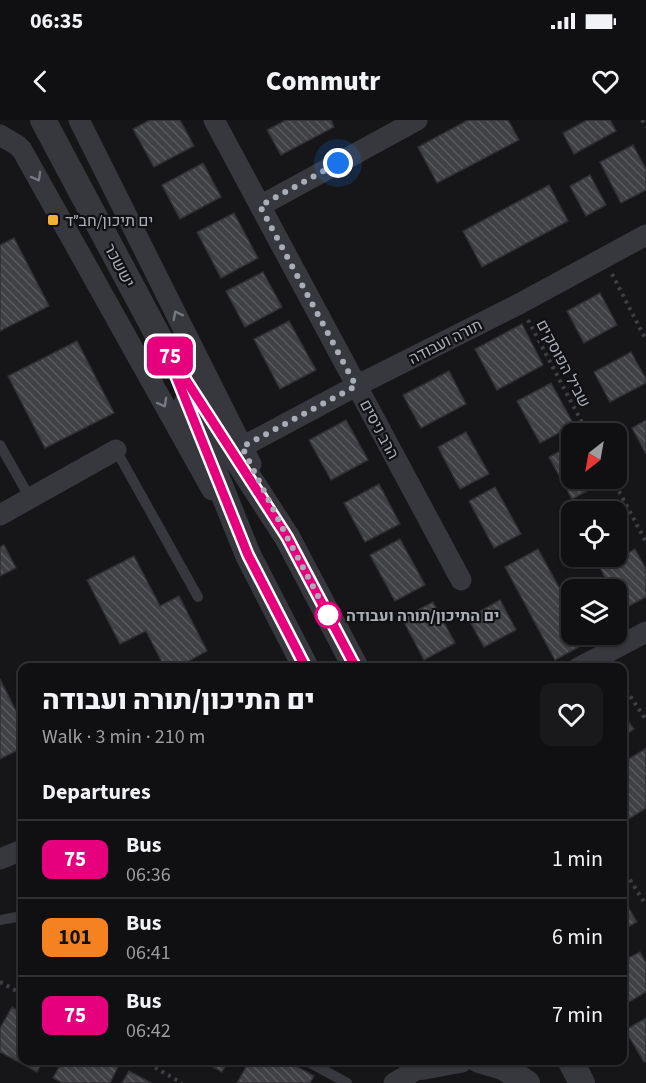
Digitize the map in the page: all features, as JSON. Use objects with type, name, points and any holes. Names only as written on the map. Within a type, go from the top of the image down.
[{"type":"street","points":[[0,124],[5,120]]},
{"type":"street","name":"יששכר","points":[[43,120],[164,346]]},
{"type":"street","points":[[79,120],[287,537],[353,663]]},
{"type":"street","name":"הרב ניסים","points":[[213,120],[461,580]]},
{"type":"street","points":[[260,206],[417,120]]},
{"type":"street","points":[[0,135],[22,150],[248,555],[303,663]]},
{"type":"street","name":"תורה ועבודה","points":[[242,447],[356,386],[519,304],[646,235]]},
{"type":"street","points":[[164,346],[287,537]]},
{"type":"street","points":[[164,346],[248,555]]},
{"type":"street","points":[[0,515],[116,450]]},
{"type":"street","points":[[587,663],[646,632]]},
{"type":"street","points":[[339,635],[360,663]]},
{"type":"street","points":[[0,859],[18,852]]},
{"type":"street","points":[[394,1083],[424,1065]]},
{"type":"street","points":[[496,1065],[529,1083]]},
{"type":"street","points":[[520,1065],[529,1083]]},
{"type":"street","points":[[573,1065],[582,1083]]},
{"type":"lane","points":[[0,445],[30,498]]},
{"type":"lane","points":[[116,450],[198,597]]},
{"type":"lane","points":[[0,920],[18,917]]},
{"type":"lane","points":[[314,1065],[347,1083]]},
{"type":"path","points":[[642,120],[646,127]]},
{"type":"path","points":[[604,258],[646,340]]},
{"type":"path","name":"שביל הפוסקים","points":[[519,304],[582,423]]},
{"type":"path","points":[[618,489],[646,543]]},
{"type":"path","points":[[627,692],[646,720]]},
{"type":"path","points":[[627,875],[646,905]]},
{"type":"path","points":[[0,982],[18,992]]},
{"type":"path","points":[[151,1065],[182,1083]]},
{"type":"building","points":[[150,120],[180,120],[194,146],[154,167],[133,129]]},
{"type":"building","points":[[286,120],[331,120],[334,127],[281,155],[267,130]]},
{"type":"building","points":[[468,120],[508,120],[519,140],[437,183],[418,147]]},
{"type":"building","points":[[587,120],[610,120],[616,131],[574,154],[563,133]]},
{"type":"building","points":[[633,145],[646,169],[646,190],[621,203],[600,162]]},
{"type":"building","points":[[203,163],[221,197],[180,219],[162,185]]},
{"type":"building","points":[[590,175],[606,205],[586,216],[570,186]]},
{"type":"building","points":[[549,185],[568,221],[482,267],[463,231]]},
{"type":"building","points":[[234,213],[258,258],[221,278],[197,232]]},
{"type":"building","points":[[14,238],[49,306],[0,331],[0,245]]},
{"type":"building","points":[[263,272],[282,307],[245,327],[226,291]]},
{"type":"building","points":[[600,293],[617,325],[584,343],[567,311]]},
{"type":"building","points":[[289,321],[316,370],[280,389],[254,339]]},
{"type":"building","points":[[522,324],[543,365],[497,390],[475,349]]},
{"type":"building","points":[[77,341],[114,413],[45,448],[8,376]]},
{"type":"building","points":[[631,352],[646,383],[610,402],[594,372]]},
{"type":"building","points":[[449,371],[466,404],[421,428],[403,395]]},
{"type":"building","points":[[551,383],[573,423],[561,423],[561,432],[540,443],[517,401]]},
{"type":"building","points":[[346,420],[368,460],[331,480],[309,440]]},
{"type":"building","points":[[646,420],[646,454],[632,428]]},
{"type":"building","points":[[466,432],[489,474],[460,489],[438,447]]},
{"type":"building","points":[[561,451],[561,479],[549,457]]},
{"type":"building","points":[[379,484],[400,524],[365,542],[344,503]]},
{"type":"building","points":[[495,487],[521,534],[494,548],[469,501]]},
{"type":"building","points":[[567,489],[591,489],[572,499]]},
{"type":"building","points":[[400,539],[425,585],[395,601],[370,555]]},
{"type":"building","points":[[4,545],[16,568],[0,576],[0,547]]},
{"type":"building","points":[[538,549],[561,591],[561,645],[582,645],[555,660],[505,567]]},
{"type":"building","points":[[635,549],[646,569],[646,597],[627,607],[627,579],[606,579],[600,568],[627,567],[627,553]]},
{"type":"building","points":[[134,556],[160,606],[179,596],[207,651],[185,663],[162,663],[146,631],[120,644],[87,580]]},
{"type":"building","points":[[500,600],[516,630],[484,647],[468,618]]},
{"type":"building","points":[[433,602],[455,643],[424,660],[402,618]]},
{"type":"building","points":[[0,679],[18,715],[18,750],[0,759]]},
{"type":"building","points":[[627,720],[634,729],[627,734]]},
{"type":"building","points":[[645,749],[646,808],[627,820],[627,760]]},
{"type":"building","points":[[627,905],[637,922],[627,927]]},
{"type":"building","points":[[640,952],[646,963],[646,992],[627,1003],[627,958]]},
{"type":"building","points":[[12,1007],[18,1011],[18,1062],[0,1052],[0,1028]]},
{"type":"building","points":[[646,1018],[646,1061],[644,1062],[627,1033],[627,1029]]},
{"type":"building","points":[[24,1065],[40,1065],[37,1072]]},
{"type":"building","points":[[60,1065],[115,1065],[118,1067],[110,1083],[63,1083],[53,1078]]},
{"type":"building","points":[[209,1065],[226,1065],[222,1072]]},
{"type":"building","points":[[247,1065],[294,1065],[314,1076],[310,1083],[237,1083]]},
{"type":"building","points":[[129,1071],[151,1083],[122,1083]]},
{"type":"bus line","name":"75","points":[[303,663],[248,555],[164,346],[287,537],[353,663]]},
{"type":"place","name":"ים תיכון/חב״ד","points":[[53,220]]},
{"type":"place","name":"ים התיכון/תורה ועבודה","points":[[328,615]]},
{"type":"route","points":[[328,615],[242,447],[356,386],[260,206],[338,163]]}]
